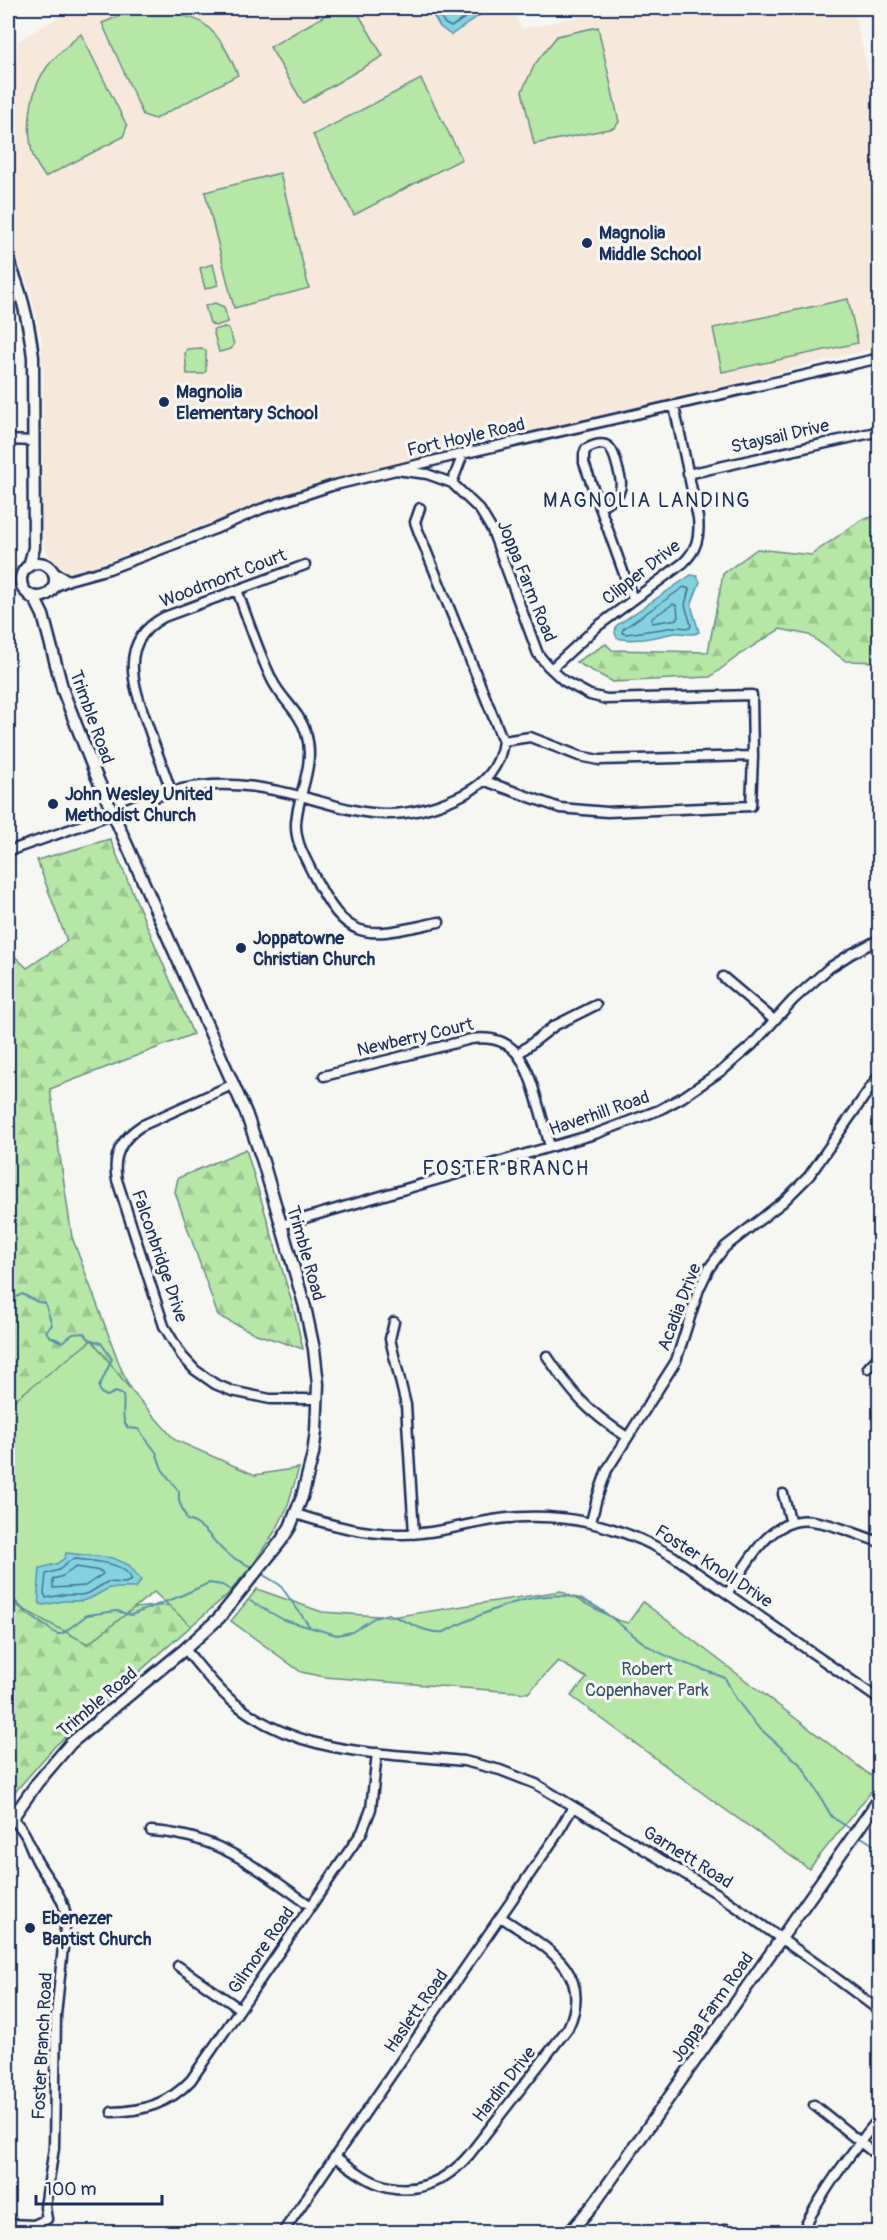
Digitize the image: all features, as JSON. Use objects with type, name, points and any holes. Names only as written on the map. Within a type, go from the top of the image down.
[{"type":"street","points":[[8,261],[20,292],[30,329],[33,357],[34,548],[29,566]]},
{"type":"street","name":"Fort Hoyle Road","points":[[50,590],[69,580],[109,569],[261,509],[323,488],[879,358]]},
{"type":"street","name":"Clipper Drive","points":[[551,669],[598,626],[683,563],[694,551],[699,526],[674,406]]},
{"type":"street","name":"Staysail Drive","points":[[688,474],[879,431]]},
{"type":"street","points":[[8,440],[33,441]]},
{"type":"street","points":[[600,506],[619,494],[621,487],[614,453],[605,444],[586,449],[584,463],[633,599]]},
{"type":"street","points":[[452,483],[463,454]]},
{"type":"street","name":"Joppa Farm Road","points":[[396,470],[427,474],[452,483],[480,510],[492,530],[538,654],[551,669],[576,689],[606,699],[752,695],[753,756]]},
{"type":"street","points":[[8,851],[171,791],[203,785],[239,784],[301,796],[356,811],[403,813],[446,802],[472,791],[485,781],[499,762],[503,741],[418,533],[415,522],[420,508]]},
{"type":"street","points":[[34,548],[49,569],[54,578],[50,590],[39,597],[28,594],[24,590],[21,579],[25,569],[29,566],[35,564],[49,569],[69,580]]},
{"type":"street","name":"Woodmont Court","points":[[171,791],[134,686],[132,666],[135,650],[142,637],[157,621],[305,565]]},
{"type":"street","name":"Trimble Road","points":[[43,615],[50,590]]},
{"type":"street","points":[[237,590],[272,680],[297,714],[306,732],[310,761],[296,819],[299,846],[327,902],[350,925],[372,933],[386,933],[439,922]]},
{"type":"street","name":"Trimble Road","points":[[10,1821],[71,1743],[185,1649],[228,1608],[281,1541],[296,1514],[313,1454],[318,1399],[312,1338],[263,1162],[234,1084],[95,773],[63,691],[43,615],[36,601],[28,594]]},
{"type":"street","points":[[485,781],[560,808],[607,812],[751,806],[753,756],[598,760],[579,756],[530,737],[503,741]]},
{"type":"street","name":"Haverhill Road","points":[[281,1225],[634,1122],[683,1097],[724,1069],[752,1045],[801,993],[829,968],[879,939]]},
{"type":"street","points":[[723,977],[774,1020]]},
{"type":"street","points":[[550,1147],[531,1078],[518,1054],[554,1026],[596,1005]]},
{"type":"street","name":"Newberry Court","points":[[324,1076],[480,1037],[496,1039],[518,1054]]},
{"type":"street","name":"Acadia Drive","points":[[591,1522],[607,1470],[676,1361],[699,1290],[713,1262],[725,1247],[798,1189],[816,1168],[879,1074]]},
{"type":"street","name":"Falconbridge Drive","points":[[234,1084],[141,1126],[129,1134],[116,1157],[117,1180],[164,1326],[182,1356],[195,1370],[215,1384],[232,1391],[270,1398],[318,1399]]},
{"type":"street","points":[[394,1322],[390,1339],[406,1405],[414,1534]]},
{"type":"street","points":[[868,1368],[879,1354]]},
{"type":"street","points":[[547,1356],[568,1388],[581,1402],[627,1437]]},
{"type":"street","points":[[783,1494],[791,1523]]},
{"type":"street","name":"Foster Knoll Drive","points":[[296,1514],[354,1530],[414,1534],[517,1517],[547,1517],[591,1522],[628,1533],[654,1545],[728,1593],[879,1700]]},
{"type":"street","points":[[728,1593],[765,1540],[791,1523],[801,1520],[814,1521],[879,1542]]},
{"type":"street","name":"Garnett Road","points":[[185,1649],[223,1694],[262,1722],[285,1733],[316,1744],[377,1753],[464,1761],[525,1779],[718,1894],[879,2011]]},
{"type":"street","name":"Gilmore Road","points":[[112,2112],[152,2107],[166,2101],[184,2088],[358,1839],[367,1821],[373,1796],[377,1753]]},
{"type":"street","name":"Joppa Farm Road","points":[[570,2232],[594,2204],[879,1798]]},
{"type":"street","name":"Haslett Road","points":[[283,2232],[555,1839],[573,1807]]},
{"type":"street","name":"Foster Branch Road","points":[[8,2224],[34,2225],[47,2219],[45,2207],[54,2148],[56,2015],[66,1918],[65,1906],[36,1859],[29,1838],[10,1821]]},
{"type":"street","points":[[152,1831],[195,1837],[224,1848],[311,1906]]},
{"type":"street","name":"Hardin Drive","points":[[335,2157],[374,2182],[392,2187],[419,2188],[441,2180],[469,2155],[568,2028],[576,2007],[574,1979],[556,1956],[501,1917]]},
{"type":"street","points":[[178,1966],[240,2009]]},
{"type":"street","points":[[814,2105],[879,2158]]},
{"type":"street","points":[[802,2232],[831,2180],[879,2116]]},
{"type":"shaded area","points":[[74,8],[513,8],[521,29],[625,8],[853,8],[879,117],[879,347],[646,406],[328,481],[270,500],[76,573],[66,572],[48,555],[44,543],[41,335],[29,288],[8,236],[8,115],[18,41]]},
{"type":"green space","points":[[140,8],[183,16],[204,24],[220,41],[238,75],[155,119],[143,115],[102,23]]},
{"type":"green space","points":[[338,8],[355,8],[383,56],[303,103],[270,47]]},
{"type":"green space","points":[[598,27],[619,122],[614,128],[534,144],[522,91],[535,64],[557,36]]},
{"type":"green space","points":[[81,34],[127,126],[123,137],[45,177],[34,159],[31,145],[30,122],[33,98],[47,67]]},
{"type":"green space","points":[[421,79],[462,159],[354,215],[313,135]]},
{"type":"green space","points":[[280,173],[309,288],[234,308],[205,192]]},
{"type":"green space","points":[[213,264],[218,285],[205,289],[200,268]]},
{"type":"green space","points":[[848,299],[858,343],[722,372],[713,328]]},
{"type":"green space","points":[[215,303],[224,307],[228,322],[215,326],[210,323],[205,306]]},
{"type":"green space","points":[[225,327],[229,330],[234,344],[231,349],[219,352],[213,330]]},
{"type":"green space","points":[[202,348],[206,351],[206,371],[203,374],[187,374],[185,353],[187,349]]},
{"type":"green space","points":[[879,515],[879,662],[846,661],[809,635],[780,629],[710,677],[613,682],[576,662],[606,644],[612,650],[708,652],[723,574],[757,549],[811,555],[861,520]]},
{"type":"green space","points":[[110,839],[193,1034],[50,1089],[72,1237],[120,1366],[169,1476],[8,1418],[8,950],[27,968],[67,941],[37,860]]},
{"type":"green space","points":[[246,1149],[293,1306],[303,1349],[256,1334],[218,1316],[175,1192],[178,1178]]},
{"type":"green space","points":[[92,1340],[130,1389],[175,1440],[255,1475],[299,1468],[287,1508],[254,1563],[227,1595],[191,1626],[154,1592],[88,1644],[8,1601],[8,1405]]},
{"type":"green space","points":[[8,1551],[36,1596],[44,1622],[107,1610],[195,1603],[191,1626],[55,1746],[8,1800]]},
{"type":"green space","name":"Robert Copenhaver Park","points":[[257,1589],[322,1612],[392,1617],[561,1591],[617,1620],[628,1623],[643,1602],[879,1782],[809,1869],[571,1696],[587,1678],[558,1661],[528,1693],[325,1677],[301,1672],[231,1621]]},
{"type":"water","points":[[429,8],[490,8],[451,35],[440,27]]},
{"type":"water","points":[[691,575],[697,576],[700,582],[691,605],[699,632],[639,639],[617,638],[616,626]]},
{"type":"water","points":[[66,1553],[113,1558],[129,1565],[141,1580],[136,1588],[109,1588],[82,1601],[40,1604],[38,1593],[40,1568],[56,1564],[65,1558]]},
{"type":"waterway","points":[[8,1302],[22,1294],[45,1303],[52,1325],[46,1331],[49,1336],[62,1342],[73,1334],[84,1333],[89,1339],[101,1343],[112,1359],[99,1387],[101,1393],[107,1396],[116,1392],[123,1395],[123,1417],[128,1428],[138,1429],[156,1452],[162,1469],[179,1492],[179,1501],[187,1520],[204,1529],[226,1553],[255,1569]]},
{"type":"waterway","points":[[260,1573],[280,1585],[310,1627]]},
{"type":"waterway","name":"FOSTER BRANCH","points":[[8,1597],[26,1613],[57,1634],[62,1634],[87,1615],[117,1611],[131,1615],[209,1583],[222,1585],[234,1592]]},
{"type":"waterway","name":"FOSTER BRANCH","points":[[250,1601],[284,1620],[337,1635],[352,1632],[374,1618],[388,1614],[422,1629],[444,1632],[494,1610],[532,1598],[569,1596],[585,1601],[603,1611],[662,1654],[725,1678],[736,1699],[757,1726],[802,1766],[832,1817],[854,1831]]},
{"type":"waterway","name":"FOSTER BRANCH","points":[[858,1835],[880,1849]]},
{"type":"place","name":"Magnolia Middle School","points":[[587,243]]},
{"type":"place","name":"Magnolia Elementary School","points":[[164,402]]},
{"type":"place","name":"John Wesley United Methodist Church","points":[[53,804]]},
{"type":"place","name":"Joppatowne Christian Church","points":[[241,948]]},
{"type":"place","name":"Ebenezer Baptist Church","points":[[30,1928]]},
{"type":"district","name":"MAGNOLIA LANDING","points":[[647,500]]},
{"type":"district","name":"FOSTER BRANCH","points":[[506,1168]]}]
